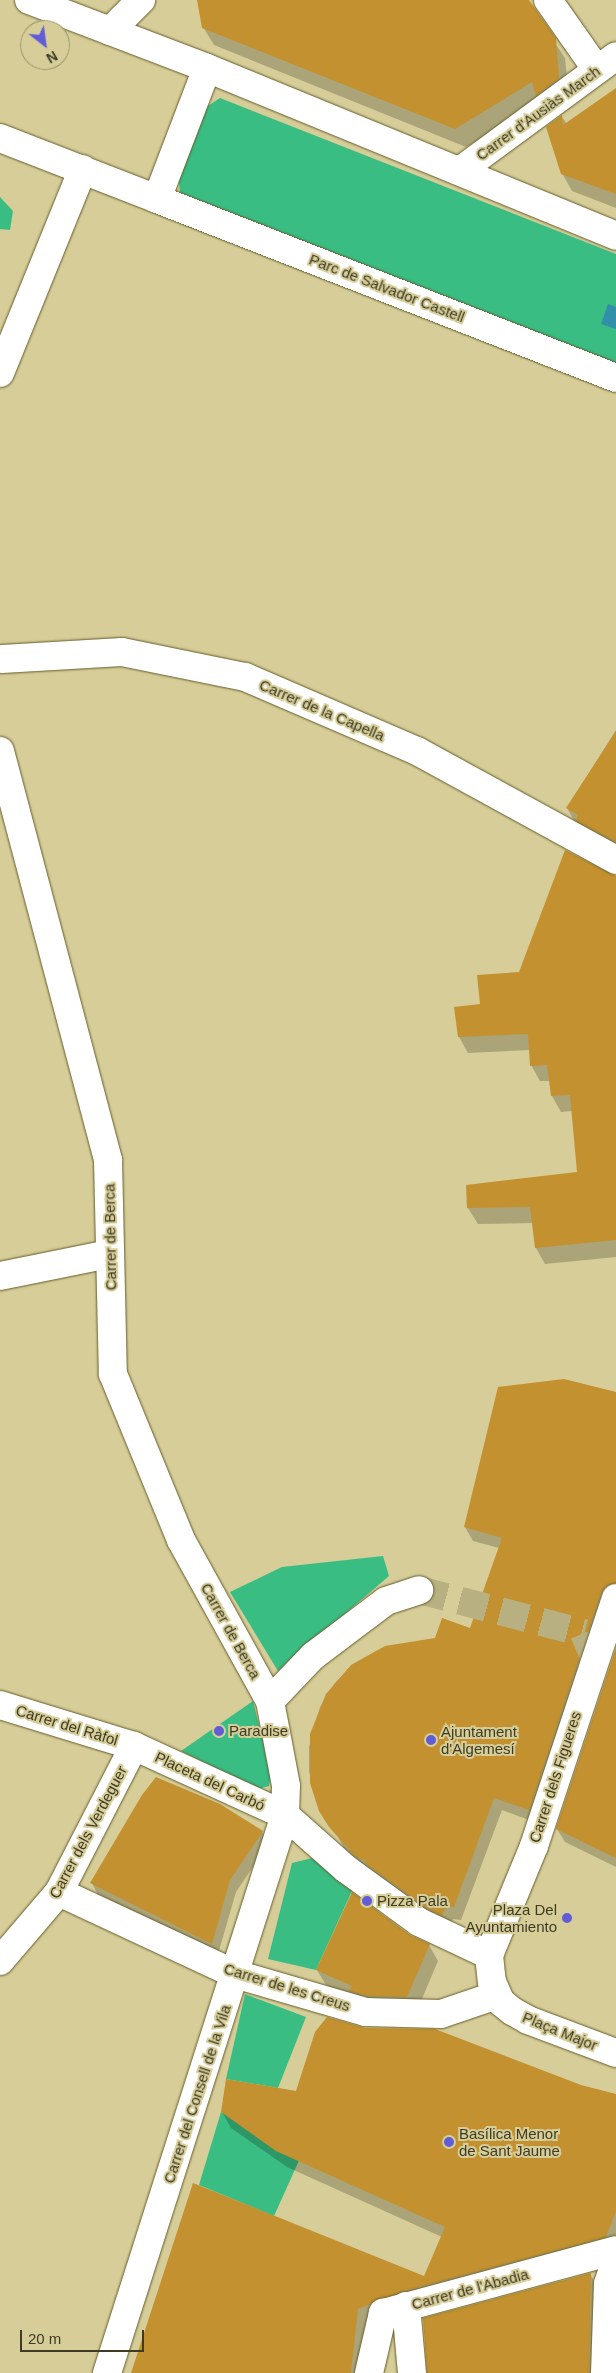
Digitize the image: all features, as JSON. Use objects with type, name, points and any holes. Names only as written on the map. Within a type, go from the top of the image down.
[{"type":"street","points":[[29,0],[207,68],[461,170],[616,236]]},
{"type":"street","points":[[110,31],[141,0]]},
{"type":"street","points":[[548,0],[607,63]]},
{"type":"street","name":"Carrer d'Ausiàs March","points":[[461,170],[607,63]]},
{"type":"street","points":[[157,199],[207,68]]},
{"type":"street","name":"Parc de Salvador Castell","points":[[0,138],[83,168],[157,199],[616,378]]},
{"type":"street","points":[[0,373],[8,338],[83,168]]},
{"type":"street","name":"Carrer de la Capella","points":[[1,657],[122,652],[245,677],[417,751],[616,860]]},
{"type":"street","name":"Carrer de Berca","points":[[0,751],[108,1160],[113,1374],[181,1540],[270,1701]]},
{"type":"street","points":[[0,1276],[109,1254]]},
{"type":"street","points":[[270,1701],[313,1656],[386,1601],[419,1590]]},
{"type":"street","name":"Carrer dels Figueres","points":[[489,1955],[534,1846],[616,1598]]},
{"type":"street","name":"Placeta del Carbó","points":[[270,1701],[286,1786],[285,1815]]},
{"type":"street","name":"Carrer del Ràfol","points":[[1,1706],[134,1746]]},
{"type":"street","name":"Placeta del Carbó","points":[[134,1746],[285,1815],[346,1869],[419,1922],[489,1955]]},
{"type":"street","name":"Carrer dels Verdeguer","points":[[0,1961],[59,1892],[134,1746]]},
{"type":"street","name":"Carrer del Consell de la Vila","points":[[107,2373],[285,1815]]},
{"type":"street","name":"Carrer de les Creus","points":[[59,1892],[235,1974],[366,2012],[441,2014],[497,1994]]},
{"type":"street","points":[[489,1955],[492,1982],[497,1994]]},
{"type":"street","name":"Plaça Major","points":[[497,1994],[501,2002],[528,2020],[616,2054]]},
{"type":"street","name":"Carrer de l'Abadia","points":[[370,2373],[383,2313],[616,2250]]},
{"type":"street","points":[[605,2373],[608,2284],[616,2259]]},
{"type":"street","points":[[406,2306],[412,2373]]},
{"type":"green space","points":[[220,98],[616,254],[616,366],[180,193],[178,172],[205,108]]},
{"type":"green space","points":[[0,197],[13,211],[10,230],[0,229]]},
{"type":"green space","points":[[383,1556],[389,1576],[278,1671],[230,1592],[282,1567]]},
{"type":"green space","points":[[253,1701],[271,1773],[269,1786],[258,1789],[181,1751]]},
{"type":"green space","points":[[312,1858],[356,1882],[316,1970],[268,1959],[292,1863]]},
{"type":"green space","points":[[245,1994],[306,2017],[278,2088],[226,2079]]},
{"type":"green space","points":[[221,2112],[302,2154],[274,2216],[199,2185]]},
{"type":"water","points":[[608,304],[616,307],[616,329],[601,324]]},
{"type":"building","points":[[197,0],[529,0],[556,38],[559,78],[536,96],[532,82],[455,129],[202,28]]},
{"type":"building","points":[[616,88],[616,194],[561,174],[546,127],[562,115],[563,125]]},
{"type":"building","points":[[616,731],[616,842],[576,821],[578,815],[566,808]]},
{"type":"building","points":[[565,850],[616,876],[616,1240],[535,1248],[530,1207],[467,1208],[466,1185],[577,1172],[570,1095],[551,1096],[547,1065],[530,1066],[528,1034],[458,1037],[454,1007],[480,1004],[477,975],[519,972]]},
{"type":"building","points":[[564,1379],[616,1392],[616,1583],[606,1586],[601,1593],[529,1810],[494,1798],[454,1907],[446,1906],[442,1916],[427,1908],[365,1863],[366,1861],[356,1857],[329,1827],[319,1811],[310,1783],[310,1734],[326,1694],[351,1665],[385,1646],[435,1638],[442,1618],[470,1628],[502,1538],[464,1527],[498,1387]]},
{"type":"building","points":[[616,1648],[616,1858],[556,1829]]},
{"type":"building","points":[[156,1777],[220,1804],[263,1831],[230,1880],[212,1944],[90,1883],[142,1795]]},
{"type":"building","points":[[352,1892],[410,1935],[430,1944],[407,1997],[368,1996],[349,1991],[352,1986],[316,1970]]},
{"type":"building","points":[[327,2017],[365,2028],[435,2029],[581,2085],[616,2094],[616,2211],[606,2237],[404,2291],[358,2309],[351,2373],[131,2373],[193,2183],[424,2276],[445,2227],[276,2151],[221,2112],[226,2079],[296,2091],[315,2032]]},
{"type":"building","points":[[591,2273],[589,2373],[427,2373],[423,2318]]},
{"type":"tunnel","points":[[419,1590],[584,1633],[594,1657]]},
{"type":"place","name":"Paradise","points":[[219,1731]]},
{"type":"place","name":"Ajuntament d'Algemesí","points":[[431,1740]]},
{"type":"place","name":"Pizza Pala","points":[[367,1901]]},
{"type":"place","name":"Plaza Del Ayuntamiento","points":[[567,1918]]},
{"type":"place","name":"Basílica Menor de Sant Jaume","points":[[449,2142]]}]
